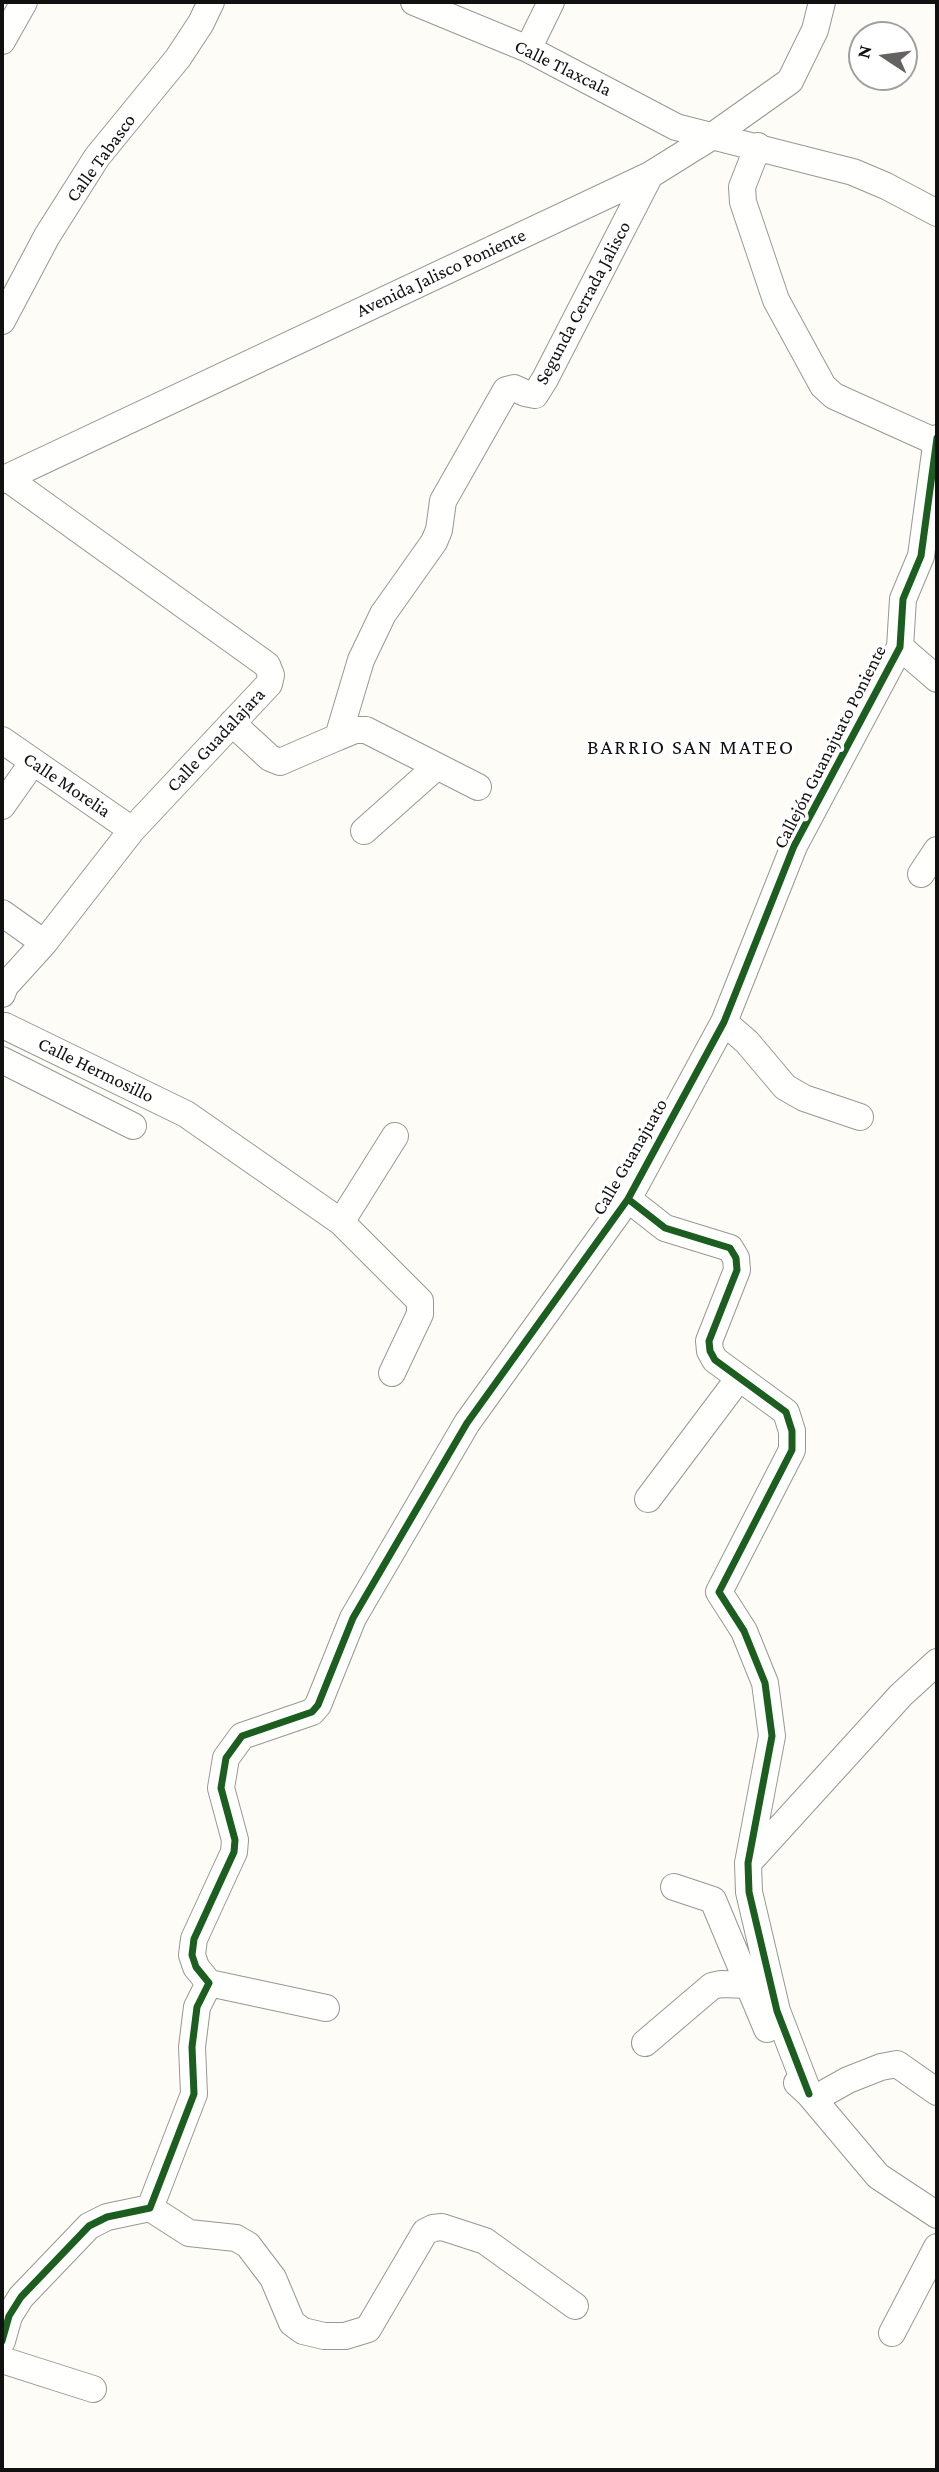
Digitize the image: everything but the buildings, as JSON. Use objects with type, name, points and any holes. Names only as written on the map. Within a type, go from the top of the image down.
[{"type":"street","points":[[2,41],[24,2]]},
{"type":"street","name":"Calle Tabasco","points":[[2,321],[47,236],[97,157],[178,58],[211,2]]},
{"type":"street","name":"Calle Tlaxcala","points":[[414,2],[528,49],[676,127],[853,172],[937,213]]},
{"type":"street","points":[[528,49],[551,2]]},
{"type":"street","name":"Avenida Jalisco Poniente","points":[[4,479],[650,175],[711,137],[790,81],[815,30],[822,2]]},
{"type":"street","points":[[758,146],[742,187],[743,202],[776,300],[823,386],[834,396],[936,440]]},
{"type":"street","name":"Segunda Cerrada Jalisco","points":[[338,737],[361,660],[383,614],[434,542],[439,530],[443,502],[506,390],[514,388],[535,394],[545,379],[650,175]]},
{"type":"street","name":"Callejón Guanajuato Poniente","points":[[724,1021],[794,846],[900,647],[903,599],[921,556],[936,440]]},
{"type":"street","name":"Calle Guadalajara","points":[[2,994],[5,986],[44,943],[132,830],[269,684],[271,675],[267,666],[4,479]]},
{"type":"street","points":[[900,647],[937,679]]},
{"type":"street","points":[[232,723],[270,758],[280,762],[355,730],[366,730],[478,787]]},
{"type":"street","name":"Calle Morelia","points":[[2,740],[132,830]]},
{"type":"street","points":[[2,806],[33,762]]},
{"type":"street","points":[[364,831],[436,767]]},
{"type":"street","points":[[921,874],[937,850]]},
{"type":"street","points":[[2,913],[44,943]]},
{"type":"street","points":[[724,1021],[747,1042],[785,1087],[804,1098],[860,1117]]},
{"type":"street","name":"Calle Guanajuato","points":[[209,1983],[196,1967],[192,1955],[194,1939],[234,1852],[235,1840],[221,1788],[226,1758],[242,1736],[312,1712],[318,1705],[353,1618],[467,1423],[628,1199],[724,1021]]},
{"type":"street","name":"Calle Hermosillo","points":[[3,1026],[187,1114],[341,1222],[420,1301],[420,1314],[392,1373]]},
{"type":"street","points":[[2,1060],[133,1126]]},
{"type":"street","points":[[341,1222],[396,1136]]},
{"type":"street","points":[[628,1199],[665,1228],[730,1248],[736,1258],[737,1270],[709,1341],[710,1351],[715,1360],[786,1412],[792,1430],[792,1450],[719,1592],[744,1631],[765,1683],[772,1735],[747,1863],[749,1892],[777,2011],[812,2097]]},
{"type":"street","points":[[648,1499],[739,1378]]},
{"type":"street","points":[[747,1863],[901,1695],[937,1662]]},
{"type":"street","points":[[674,1887],[713,1900],[779,2062],[788,2076],[812,2097],[878,2176],[937,2215]]},
{"type":"street","points":[[150,2208],[194,2094],[191,2047],[197,2007],[209,1983],[326,2008]]},
{"type":"street","points":[[645,2043],[712,1986],[749,1985]]},
{"type":"street","points":[[812,2097],[870,2071],[897,2064],[937,2092]]},
{"type":"street","points":[[2,2341],[9,2316],[21,2297],[89,2226],[107,2217],[150,2208],[188,2233],[236,2238],[248,2245],[273,2278],[292,2323],[303,2331],[324,2336],[345,2336],[368,2329],[425,2232],[433,2228],[442,2227],[485,2241],[575,2306]]},
{"type":"street","points":[[892,2333],[937,2247]]},
{"type":"street","points":[[2,2360],[93,2389]]},
{"type":"cycle path","points":[[2,2341],[9,2316],[21,2297],[89,2226],[107,2217],[150,2208],[194,2094],[192,2047],[197,2007],[209,1983],[196,1967],[192,1955],[194,1939],[234,1852],[235,1840],[221,1788],[226,1758],[242,1736],[312,1712],[318,1705],[353,1618],[467,1423],[628,1199],[724,1022],[794,846],[900,647],[903,599],[921,556],[937,438]]},
{"type":"cycle path","points":[[628,1199],[665,1228],[730,1248],[736,1258],[737,1270],[709,1341],[710,1351],[715,1360],[786,1412],[792,1431],[792,1450],[719,1592],[744,1631],[765,1683],[772,1736],[748,1863],[749,1892],[777,2011],[809,2094]]},
{"type":"district","name":"BARRIO SAN MATEO","points":[[691,748]]}]
